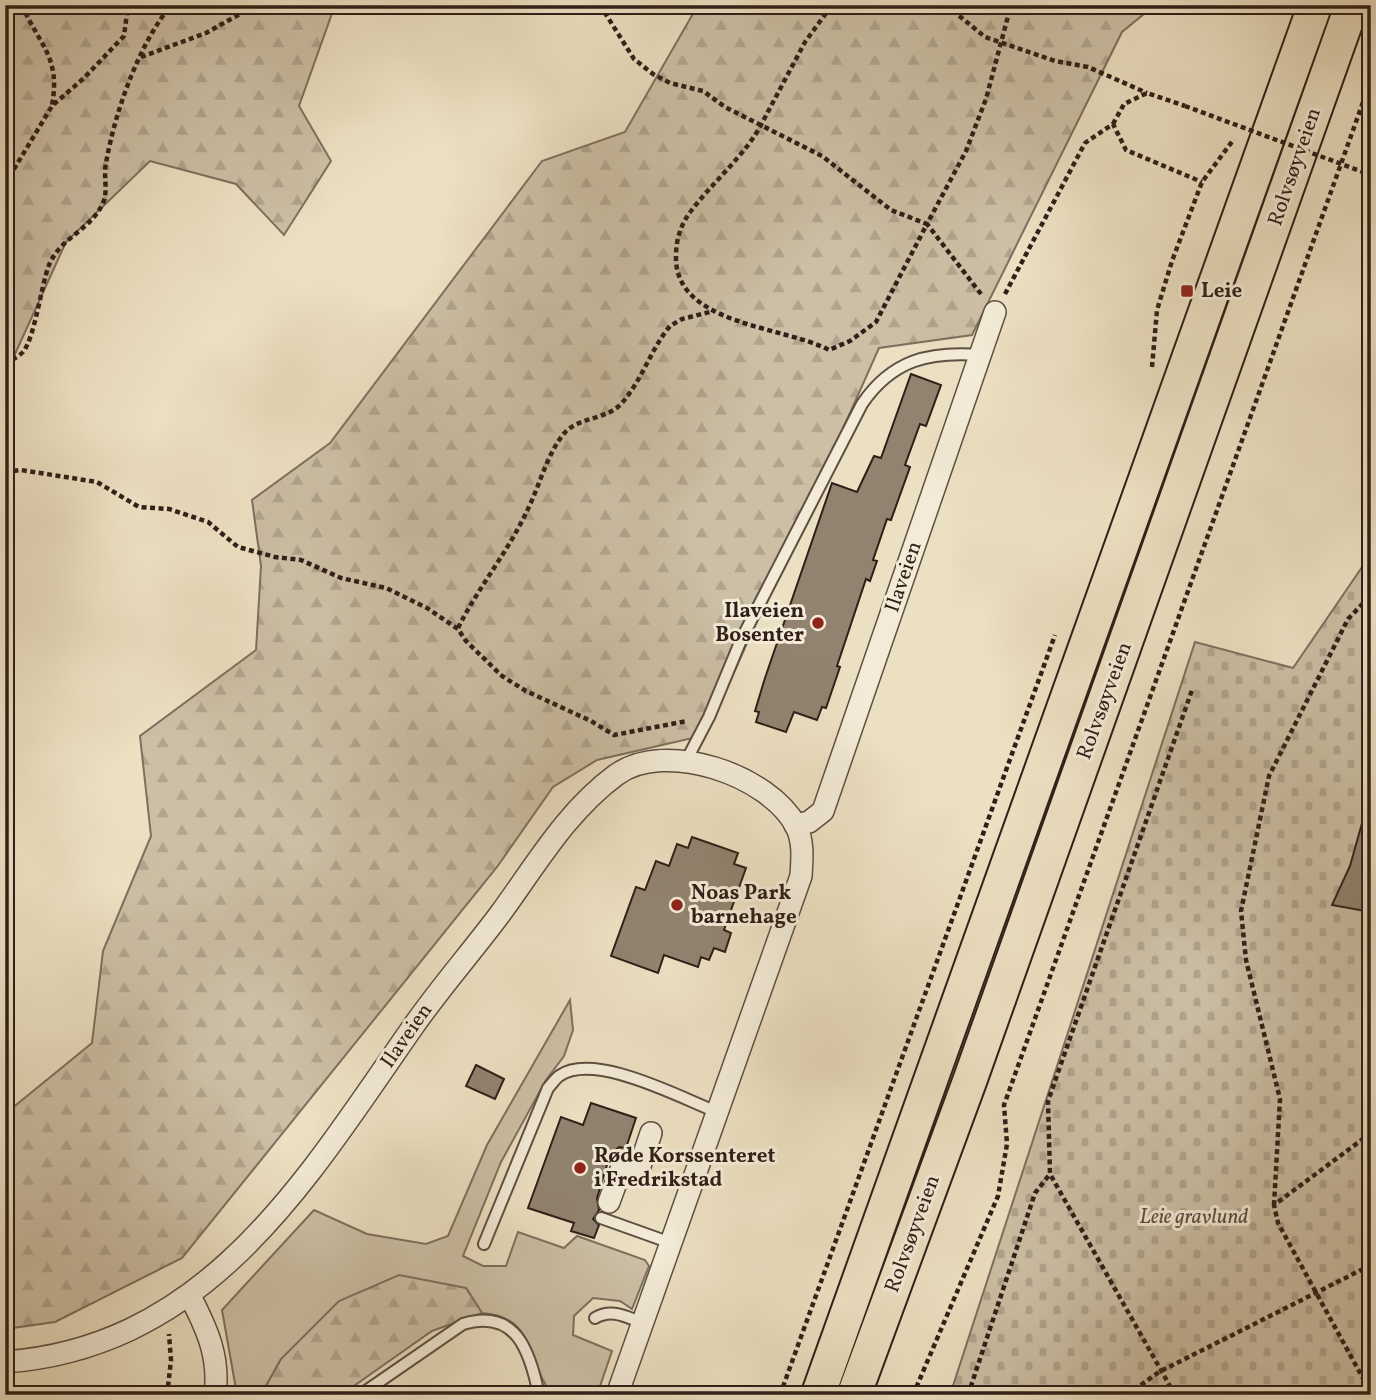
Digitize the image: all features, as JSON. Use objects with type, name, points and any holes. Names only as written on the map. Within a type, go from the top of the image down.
[{"type":"main road","name":"Rolvsøyveien","points":[[818,1395],[1315,5]]},
{"type":"main road","name":"Rolvsøyveien","points":[[854,1395],[971,1080],[1352,5]]},
{"type":"street","name":"Ilaveien","points":[[5,1362],[64,1353],[102,1340],[159,1314],[190,1296],[220,1270],[295,1195],[418,1019],[582,804],[619,773],[636,765],[666,760],[686,761],[720,770],[753,785],[795,825],[809,822],[822,811],[995,312]]},
{"type":"street","points":[[617,1395],[800,876],[802,846],[795,825]]},
{"type":"street","points":[[605,1210],[623,1160],[640,1166],[651,1133]]},
{"type":"street","points":[[190,1296],[206,1326],[218,1368],[215,1395]]},
{"type":"lane","points":[[686,761],[709,717],[747,628],[862,404],[877,382],[909,360],[959,354],[980,355]]},
{"type":"lane","points":[[484,1244],[548,1088],[559,1076],[573,1070],[607,1070],[717,1112]]},
{"type":"lane","points":[[605,1210],[671,1243]]},
{"type":"lane","points":[[596,1318],[604,1312],[617,1313],[643,1323]]},
{"type":"lane","points":[[360,1395],[463,1324],[494,1319],[514,1330],[522,1343],[539,1395]]},
{"type":"path","points":[[5,184],[45,121],[52,106],[57,80],[44,41],[22,5]]},
{"type":"path","points":[[52,106],[84,78],[124,36],[128,5]]},
{"type":"path","points":[[5,364],[25,349],[52,259],[68,237],[86,225],[102,207],[105,165],[116,118],[140,58],[159,20],[171,5]]},
{"type":"path","points":[[140,58],[206,33],[256,5]]},
{"type":"path","points":[[600,5],[634,59],[653,74],[670,83],[703,91],[725,107],[762,123],[822,156],[891,210],[927,224],[995,312],[1085,143],[1114,124],[1124,104],[1147,93]]},
{"type":"path","points":[[832,5],[805,42],[750,145],[724,169],[690,212],[676,244],[676,272],[683,287],[715,311],[751,326],[810,340],[829,350],[876,323],[967,151],[986,99],[1011,5]]},
{"type":"path","points":[[946,5],[968,26],[999,42],[1088,67],[1147,93],[1371,175]]},
{"type":"path","points":[[913,1395],[998,1196],[1007,1144],[1004,1105],[1371,80]]},
{"type":"path","points":[[1364,102],[1371,104]]},
{"type":"path","points":[[1151,370],[1161,293],[1202,183],[1233,140],[1242,116]]},
{"type":"path","points":[[1114,124],[1126,150],[1202,183]]},
{"type":"path","points":[[458,629],[525,516],[538,480],[546,470],[563,433],[573,426],[604,416],[622,403],[670,326],[682,319],[715,311]]},
{"type":"path","points":[[5,472],[22,470],[89,480],[139,507],[189,513],[208,522],[237,547],[275,557],[301,560],[341,578],[386,588],[427,608],[458,629],[466,641],[502,676],[614,735],[709,717]]},
{"type":"path","points":[[1371,595],[1348,619],[1269,776],[1241,911],[1246,960],[1280,1099],[1274,1205],[1278,1223],[1371,1393]]},
{"type":"path","points":[[780,1395],[1056,633]]},
{"type":"path","points":[[1175,1395],[1159,1372],[1050,1174],[1048,1101],[1192,690]]},
{"type":"path","points":[[1367,928],[1371,934]]},
{"type":"path","points":[[1274,1205],[1371,1133]]},
{"type":"path","points":[[968,1395],[1035,1193],[1050,1174]]},
{"type":"path","points":[[1128,1395],[1159,1372],[1371,1265]]},
{"type":"path","points":[[159,1314],[172,1339],[167,1395]]},
{"type":"green space","points":[[5,5],[335,5],[299,106],[331,161],[284,235],[236,184],[150,161],[66,242],[5,376]]},
{"type":"green space","points":[[698,5],[1155,5],[1122,32],[972,335],[879,348],[706,735],[597,760],[553,787],[497,867],[182,1258],[55,1322],[5,1329],[5,1114],[92,1043],[103,951],[151,836],[140,736],[256,650],[261,566],[252,500],[330,443],[542,161],[625,132]]},
{"type":"green space","name":"Leie gravlund","points":[[1371,554],[1371,1395],[950,1395],[1195,642],[1293,668]]},
{"type":"green space","points":[[570,1000],[573,1030],[564,1056],[546,1080],[501,1162],[463,1256],[483,1266],[506,1266],[518,1232],[564,1248],[577,1236],[645,1260],[649,1266],[632,1309],[620,1301],[593,1298],[574,1316],[573,1335],[612,1351],[597,1395],[553,1395],[544,1382],[522,1332],[500,1316],[482,1313],[466,1288],[281,1359],[261,1395],[237,1395],[222,1310],[314,1210],[367,1234],[426,1244],[448,1236],[487,1145]]},
{"type":"green space","points":[[399,1275],[466,1288],[482,1313],[432,1331],[341,1395],[261,1395],[281,1359],[339,1301]]},
{"type":"building","name":"Ilaveien Bosenter","points":[[911,374],[941,385],[926,426],[920,424],[905,465],[910,467],[891,520],[887,519],[873,560],[877,561],[870,581],[866,579],[826,708],[822,707],[817,720],[794,712],[786,732],[756,722],[759,712],[755,711],[765,678],[832,483],[857,492],[874,456],[881,458]]},
{"type":"building","points":[[1364,816],[1371,817],[1371,912],[1332,905],[1350,866]]},
{"type":"building","points":[[692,837],[738,853],[734,864],[746,868],[724,930],[731,933],[725,952],[714,948],[709,960],[701,957],[698,967],[664,955],[658,973],[611,956],[636,887],[645,890],[656,861],[669,866],[677,844],[688,848]]},
{"type":"building","points":[[476,1065],[504,1079],[495,1099],[466,1086]]},
{"type":"building","points":[[591,1103],[636,1118],[626,1148],[619,1147],[610,1155],[597,1198],[599,1210],[593,1219],[599,1225],[594,1238],[571,1231],[574,1223],[528,1208],[561,1117],[583,1125]]},
{"type":"place","name":"Leie","points":[[1187,291]]},
{"type":"place","name":"Ilaveien Bosenter","points":[[818,623]]},
{"type":"place","name":"Noas Park barnehage","points":[[677,905]]},
{"type":"place","name":"Røde Korssenteret i Fredrikstad","points":[[580,1168]]}]
